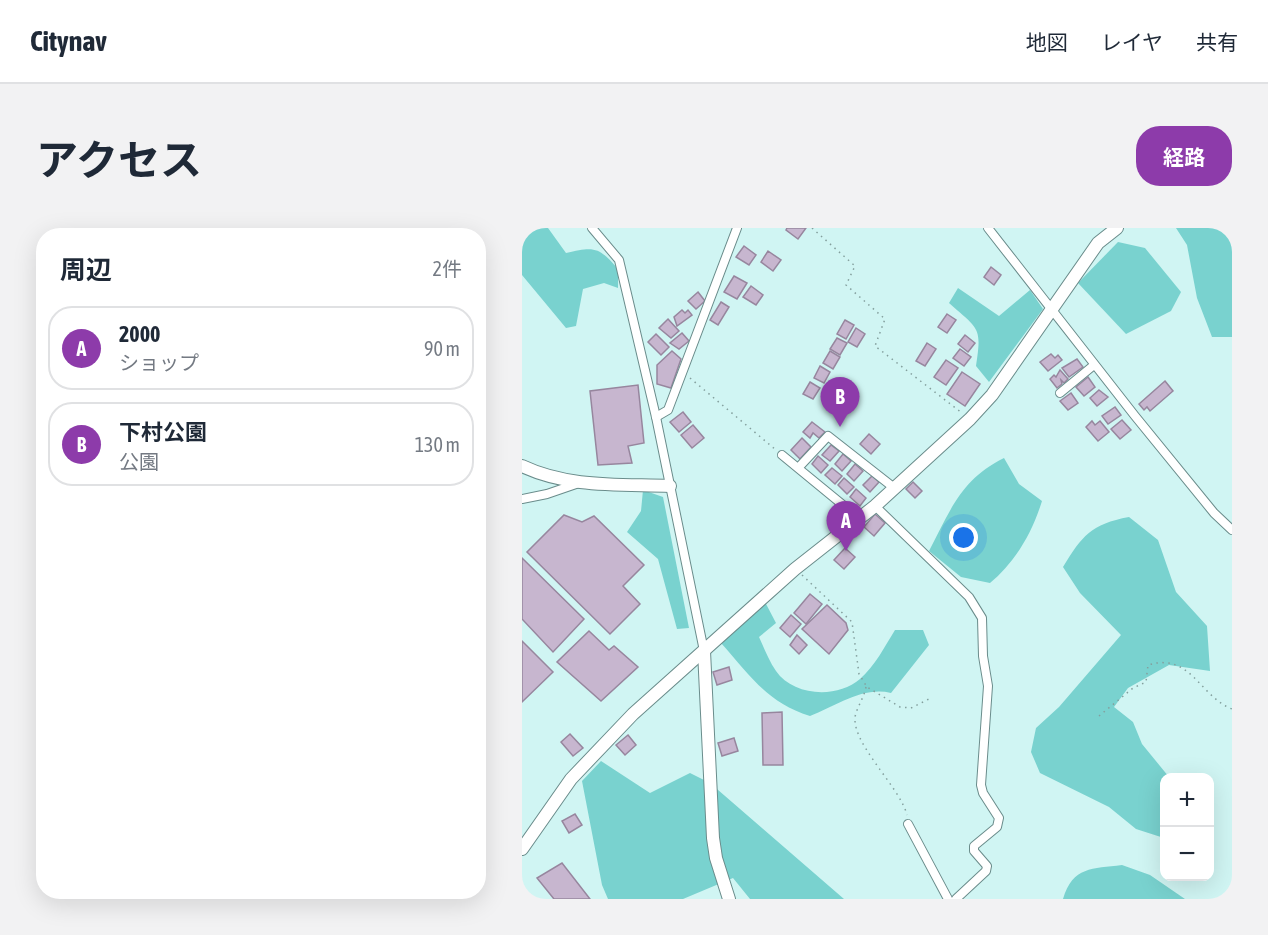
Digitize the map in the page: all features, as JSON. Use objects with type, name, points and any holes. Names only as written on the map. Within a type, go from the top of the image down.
[{"type":"street","points":[[592,228],[619,260],[656,417],[704,651],[713,838],[716,858],[729,899]]},
{"type":"street","points":[[656,417],[668,410],[738,228]]},
{"type":"street","points":[[988,228],[1094,365],[1214,513],[1232,530]]},
{"type":"street","points":[[522,849],[571,779],[602,744],[795,568],[860,519],[970,419],[992,394],[1098,243],[1117,228]]},
{"type":"street","points":[[1060,393],[1094,365]]},
{"type":"street","points":[[799,467],[828,436],[893,488]]},
{"type":"street","points":[[782,455],[860,519]]},
{"type":"street","points":[[522,466],[553,479],[670,486]]},
{"type":"street","points":[[522,498],[547,494],[579,482]]},
{"type":"street","points":[[875,506],[969,597],[982,618],[983,656],[988,686],[981,785],[983,793],[999,818],[997,827],[974,846],[974,851],[987,866],[986,871],[956,899]]},
{"type":"street","points":[[908,824],[948,899]]},
{"type":"path","points":[[812,228],[855,266],[846,285],[885,319],[874,346],[970,419]]},
{"type":"path","points":[[683,371],[782,455]]},
{"type":"path","points":[[795,568],[852,622],[859,674],[867,687],[900,707],[911,708],[931,698]]},
{"type":"path","points":[[1099,716],[1133,688],[1146,682],[1148,665],[1161,661],[1184,668],[1232,709]]},
{"type":"path","points":[[867,687],[863,702],[855,714],[856,727],[864,746],[903,801],[908,824]]},
{"type":"shaded area","points":[[522,228],[548,228],[566,253],[584,249],[601,252],[618,269],[618,288],[604,283],[583,289],[576,326],[566,328],[522,275]]},
{"type":"shaded area","points":[[1176,228],[1232,228],[1232,337],[1212,337],[1197,298],[1187,245]]},
{"type":"shaded area","points":[[1118,242],[1145,248],[1181,292],[1171,311],[1126,334],[1078,283]]},
{"type":"shaded area","points":[[958,288],[999,316],[1030,290],[1043,309],[989,382],[976,366],[979,343],[976,330],[949,303]]},
{"type":"shaded area","points":[[1004,458],[1019,484],[1042,501],[1038,513],[1015,556],[990,583],[961,577],[929,551],[958,497],[977,476]]},
{"type":"shaded area","points":[[643,490],[663,497],[689,628],[677,629],[658,559],[627,532],[641,511]]},
{"type":"shaded area","points":[[1129,517],[1158,540],[1176,592],[1207,626],[1210,671],[1169,665],[1128,688],[1114,707],[1133,722],[1142,744],[1166,773],[1160,773],[1160,837],[1136,829],[1109,807],[1040,773],[1031,752],[1036,728],[1059,707],[1121,635],[1080,593],[1063,567],[1082,539],[1096,528]]},
{"type":"shaded area","points":[[765,602],[776,623],[759,637],[776,671],[793,686],[804,690],[828,692],[840,690],[860,679],[879,656],[895,630],[923,630],[929,645],[891,693],[870,692],[850,698],[810,716],[770,695],[721,643]]},
{"type":"shaded area","points":[[601,761],[650,793],[690,773],[710,783],[844,899],[750,899],[733,878],[683,899],[608,899],[602,885],[582,781]]},
{"type":"shaded area","points":[[1122,865],[1150,875],[1185,899],[1063,899],[1072,880],[1078,875],[1093,869]]},
{"type":"building","points":[[787,228],[806,228],[798,239],[786,230]]},
{"type":"building","points":[[744,246],[756,255],[749,265],[736,257]]},
{"type":"building","points":[[768,251],[781,260],[773,271],[761,262]]},
{"type":"building","points":[[991,267],[1001,275],[994,285],[984,277]]},
{"type":"building","points":[[734,276],[747,283],[737,299],[724,292]]},
{"type":"building","points":[[751,286],[763,295],[756,305],[743,297]]},
{"type":"building","points":[[698,292],[705,301],[696,309],[688,301]]},
{"type":"building","points":[[721,302],[729,307],[718,325],[710,320]]},
{"type":"building","points":[[682,310],[685,313],[688,310],[692,315],[677,326],[674,317]]},
{"type":"building","points":[[947,314],[956,320],[947,333],[938,327]]},
{"type":"building","points":[[668,319],[679,331],[671,338],[659,328]]},
{"type":"building","points":[[845,320],[854,325],[846,339],[837,334]]},
{"type":"building","points":[[856,328],[865,334],[857,347],[848,342]]},
{"type":"building","points":[[682,333],[689,341],[679,349],[670,343]]},
{"type":"building","points":[[656,334],[669,347],[661,355],[648,342]]},
{"type":"building","points":[[965,335],[975,343],[968,352],[958,344]]},
{"type":"building","points":[[837,338],[847,343],[840,355],[830,349]]},
{"type":"building","points":[[927,343],[936,349],[925,366],[916,361]]},
{"type":"building","points":[[960,349],[971,357],[964,366],[953,358]]},
{"type":"building","points":[[672,351],[681,359],[671,388],[657,384],[657,365]]},
{"type":"building","points":[[830,351],[840,357],[833,369],[823,363]]},
{"type":"building","points":[[1051,354],[1055,358],[1058,355],[1062,360],[1048,371],[1040,362]]},
{"type":"building","points":[[1077,359],[1083,367],[1069,377],[1062,368]]},
{"type":"building","points":[[946,360],[958,368],[946,385],[934,377]]},
{"type":"building","points":[[820,366],[830,372],[824,383],[814,378]]},
{"type":"building","points":[[1060,370],[1068,379],[1064,383],[1061,380],[1062,384],[1057,388],[1050,379],[1054,375],[1056,377]]},
{"type":"building","points":[[962,372],[980,384],[965,406],[947,394]]},
{"type":"building","points":[[1088,377],[1095,387],[1084,396],[1076,387]]},
{"type":"building","points":[[1165,381],[1173,391],[1150,411],[1147,407],[1144,410],[1139,404]]},
{"type":"building","points":[[810,382],[820,388],[813,399],[803,394]]},
{"type":"building","points":[[638,385],[644,443],[628,446],[632,463],[598,465],[590,391]]},
{"type":"building","points":[[1099,390],[1108,397],[1097,406],[1090,398]]},
{"type":"building","points":[[1071,393],[1078,403],[1068,410],[1060,401]]},
{"type":"building","points":[[1115,407],[1121,415],[1108,424],[1102,416]]},
{"type":"building","points":[[683,412],[691,422],[679,432],[670,422]]},
{"type":"building","points":[[1122,420],[1131,430],[1120,439],[1111,429]]},
{"type":"building","points":[[1092,421],[1095,425],[1100,421],[1109,432],[1098,441],[1086,427]]},
{"type":"building","points":[[812,422],[825,432],[819,438],[813,433],[810,438],[803,432]]},
{"type":"building","points":[[693,425],[704,438],[692,448],[681,435]]},
{"type":"building","points":[[869,434],[880,444],[871,454],[860,444]]},
{"type":"building","points":[[802,438],[811,447],[800,459],[791,450]]},
{"type":"building","points":[[831,445],[839,451],[830,461],[822,455]]},
{"type":"building","points":[[843,454],[851,461],[842,471],[835,464]]},
{"type":"building","points":[[818,456],[828,465],[821,473],[812,464]]},
{"type":"building","points":[[855,464],[863,471],[854,481],[847,474]]},
{"type":"building","points":[[832,468],[842,476],[835,484],[825,475]]},
{"type":"building","points":[[872,476],[879,482],[870,492],[863,485]]},
{"type":"building","points":[[844,478],[854,487],[847,494],[838,485]]},
{"type":"building","points":[[913,482],[922,491],[915,498],[906,489]]},
{"type":"building","points":[[856,489],[866,498],[860,506],[850,497]]},
{"type":"building","points":[[875,514],[885,523],[874,536],[864,527]]},
{"type":"building","points":[[564,515],[582,522],[594,516],[644,565],[623,586],[640,604],[610,634],[527,552]]},
{"type":"building","points":[[845,548],[855,557],[844,569],[834,560]]},
{"type":"building","points":[[522,558],[584,619],[553,652],[522,619]]},
{"type":"building","points":[[810,594],[822,604],[806,624],[794,613]]},
{"type":"building","points":[[827,605],[846,623],[848,630],[829,654],[802,629]]},
{"type":"building","points":[[791,615],[801,624],[790,637],[780,628]]},
{"type":"building","points":[[589,631],[609,650],[614,646],[638,667],[601,701],[557,662]]},
{"type":"building","points":[[797,635],[807,645],[799,654],[790,645]]},
{"type":"building","points":[[522,641],[553,672],[522,702]]},
{"type":"building","points":[[729,667],[732,680],[717,685],[713,672]]},
{"type":"building","points":[[782,712],[783,765],[763,765],[762,713]]},
{"type":"building","points":[[570,734],[583,748],[573,756],[561,742]]},
{"type":"building","points":[[628,735],[636,745],[625,755],[616,745]]},
{"type":"building","points":[[734,738],[738,751],[722,756],[718,743]]},
{"type":"building","points":[[575,814],[582,825],[569,833],[562,821]]},
{"type":"building","points":[[562,863],[590,899],[554,899],[537,878]]},
{"type":"place","name":"下村公園","points":[[840,427]]},
{"type":"place","name":"2000","points":[[846,551]]}]
